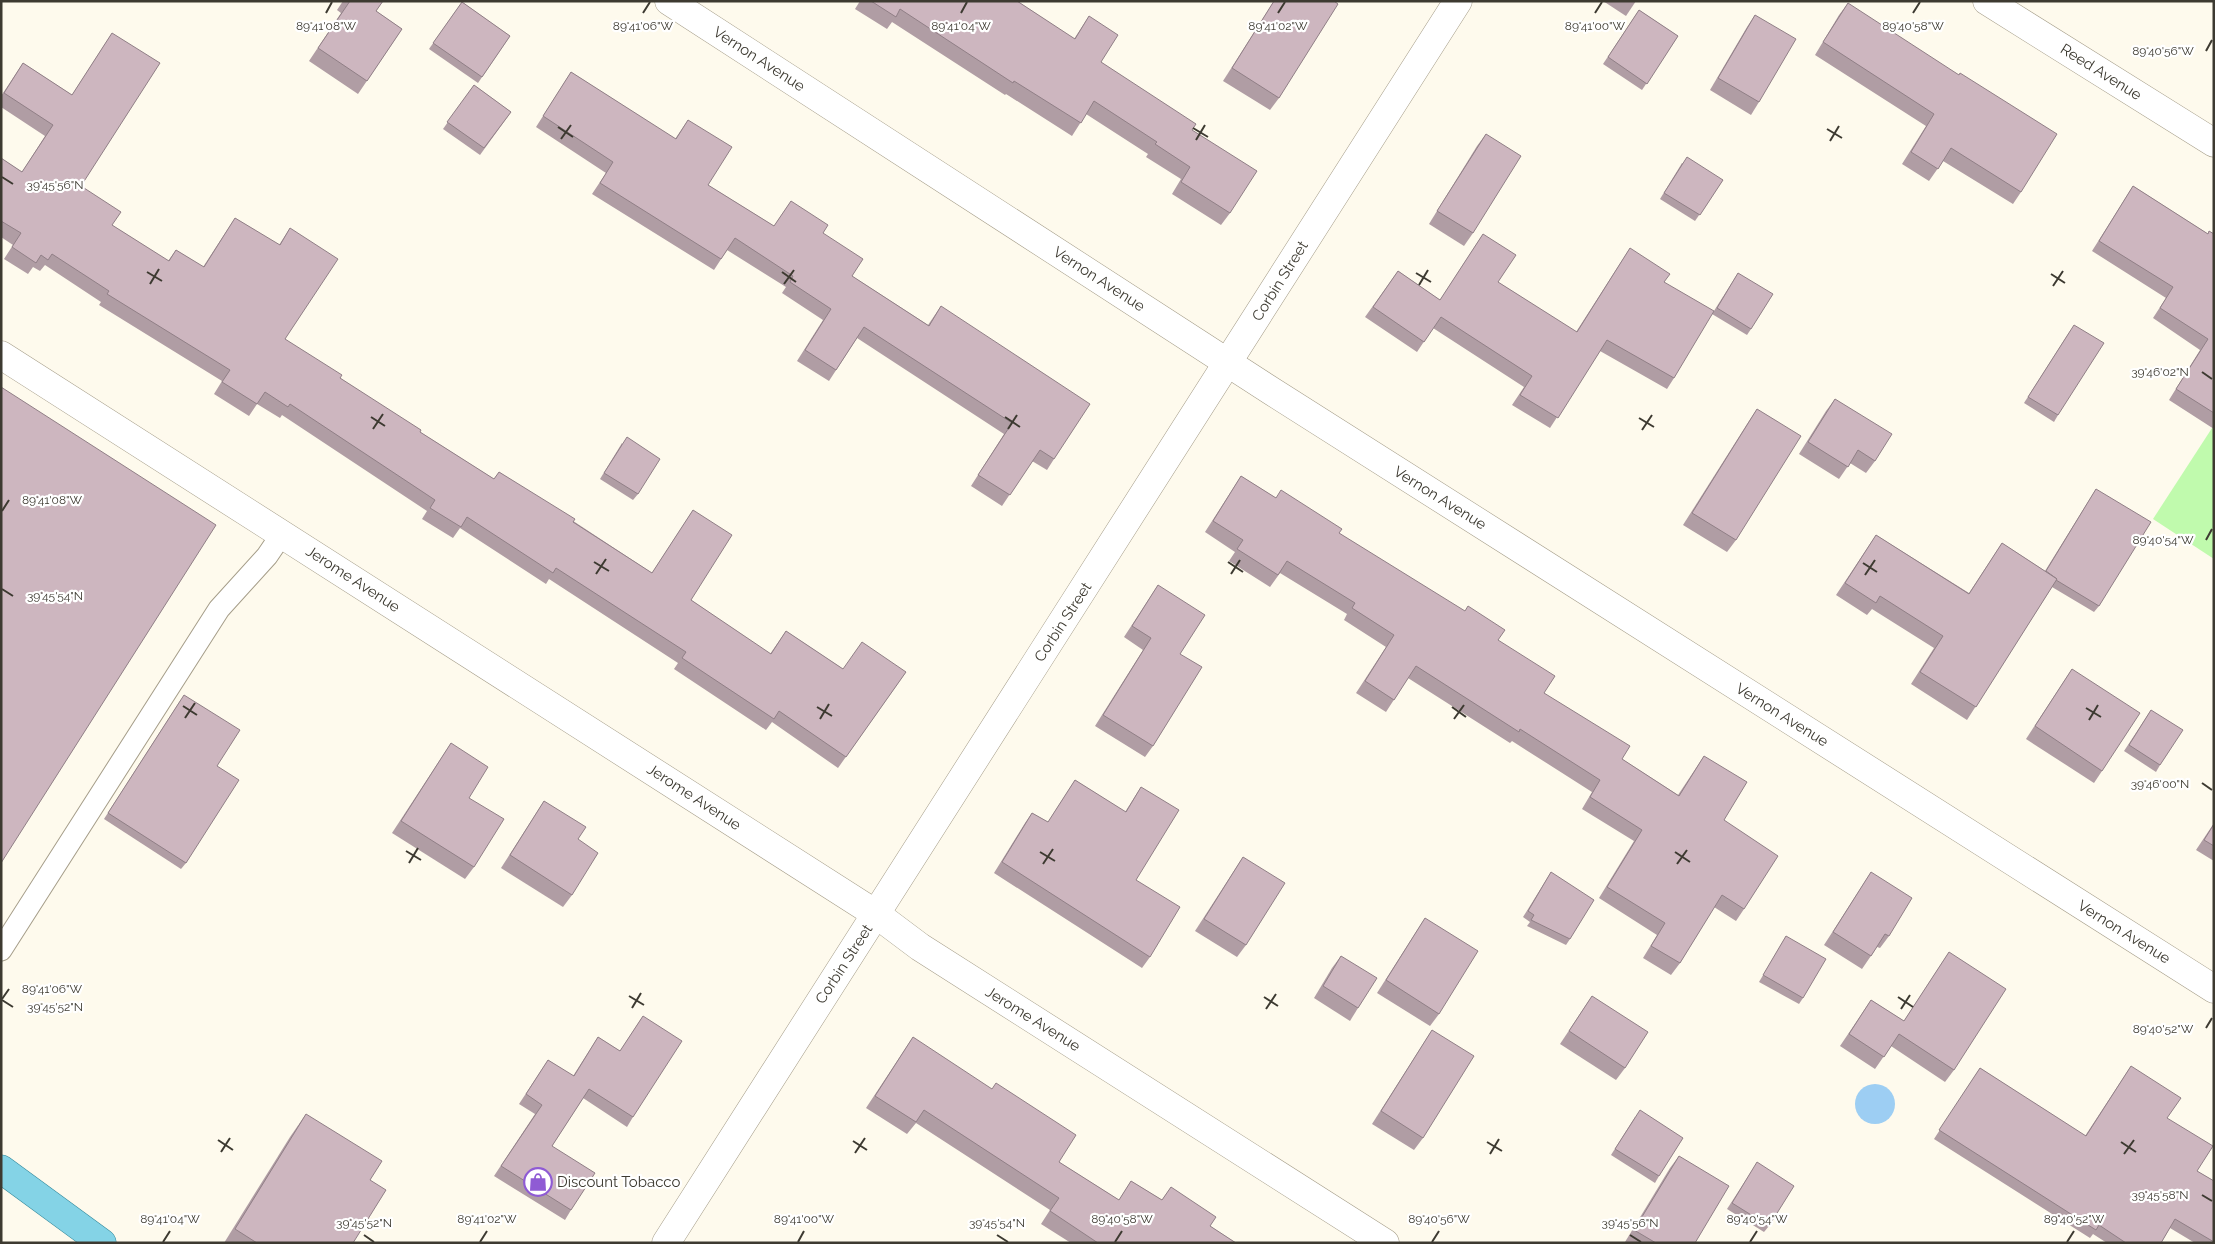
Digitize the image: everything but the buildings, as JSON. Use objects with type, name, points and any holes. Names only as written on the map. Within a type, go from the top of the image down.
[{"type":"main road","points":[[1,1169],[102,1243]]},
{"type":"street","name":"Vernon Avenue","points":[[669,1],[1229,363],[2214,989]]},
{"type":"street","name":"Corbin Street","points":[[666,1243],[1229,363],[1458,1]]},
{"type":"street","name":"Reed Avenue","points":[[1987,1],[2214,144]]},
{"type":"street","name":"Jerome Avenue","points":[[1,355],[876,914],[920,947],[1385,1243]]},
{"type":"lane","points":[[1,950],[219,609],[267,556],[282,534]]},
{"type":"green space","points":[[2214,425],[2214,559],[2153,519]]},
{"type":"water","points":[[1879,1084],[1886,1087],[1892,1093],[1895,1104],[1894,1112],[1886,1121],[1879,1124],[1871,1124],[1864,1121],[1856,1112],[1855,1100],[1858,1093],[1867,1085]]},
{"type":"place","name":"Discount Tobacco","points":[[538,1182]]}]
